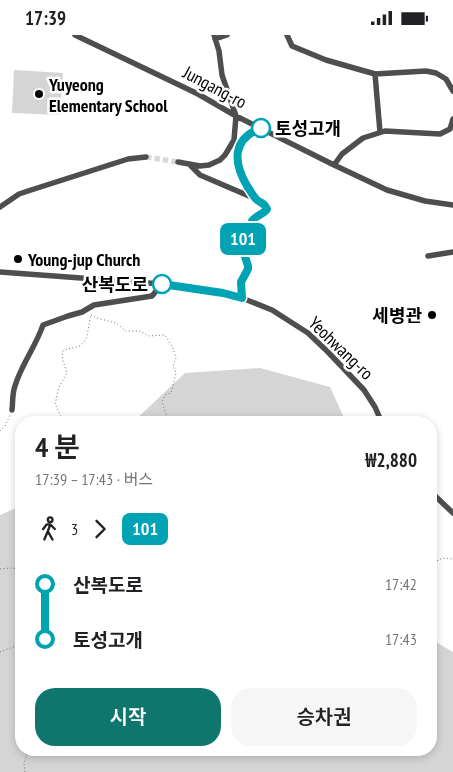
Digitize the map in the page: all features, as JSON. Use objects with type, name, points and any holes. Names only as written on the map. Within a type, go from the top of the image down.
[{"type":"street","name":"Jungang-ro","points":[[75,35],[198,94],[236,116],[387,190],[411,198],[453,205]]},
{"type":"street","points":[[178,162],[189,165],[209,165],[220,160],[225,155],[234,140],[236,116],[222,75],[215,37],[227,35]]},
{"type":"street","points":[[287,35],[292,46],[326,60],[375,74],[426,71],[436,73],[446,79],[453,91]]},
{"type":"street","points":[[375,74],[380,132]]},
{"type":"street","points":[[334,165],[342,154],[363,138],[385,131],[440,134],[450,129],[453,119]]},
{"type":"street","points":[[256,199],[238,167],[237,156],[239,145],[245,136],[261,128]]},
{"type":"street","points":[[0,207],[19,194],[128,159],[146,157]]},
{"type":"street","points":[[189,165],[200,175],[263,202],[267,209],[255,217],[251,228],[242,240],[242,247],[248,266],[241,282],[242,298]]},
{"type":"street","points":[[428,256],[453,251]]},
{"type":"street","name":"Yeohwang-ro","points":[[0,272],[162,284],[223,293],[242,298],[272,310],[308,333],[364,390],[379,416]]},
{"type":"street","points":[[12,410],[14,387],[40,335],[43,325],[82,312],[94,305],[152,296],[162,284]]},
{"type":"street","points":[[437,498],[453,513]]},
{"type":"path","points":[[61,416],[55,404],[59,387],[67,373],[62,352],[81,345],[87,337],[88,323],[94,305]]},
{"type":"path","points":[[91,315],[116,323],[126,331],[140,331],[149,336],[165,335],[173,348],[176,358],[173,366],[176,373],[171,393],[165,395],[162,402],[167,416]]},
{"type":"path","points":[[0,431],[5,426],[12,410]]},
{"type":"path","points":[[437,561],[443,558],[453,559]]},
{"type":"path","points":[[0,569],[15,568]]},
{"type":"path","points":[[0,652],[15,646]]},
{"type":"path","points":[[25,772],[24,764],[26,756]]},
{"type":"shaded area","points":[[14,70],[63,73],[60,115],[12,113]]},
{"type":"shaded area","points":[[260,368],[330,387],[343,416],[139,416],[185,373]]},
{"type":"shaded area","points":[[15,509],[15,756],[437,756],[437,643],[453,652],[453,772],[0,772],[0,515]]},
{"type":"tunnel","points":[[146,157],[178,162]]},
{"type":"bus line","name":"101","points":[[162,284],[201,289],[242,298],[241,282],[248,266],[241,243],[251,228],[255,217],[267,209],[263,202],[256,199],[243,177],[238,167],[237,156],[239,145],[245,136],[261,128]]},
{"type":"place","name":"Yuyeong Elementary School","points":[[39,94]]},
{"type":"place","name":"토성고개","points":[[261,128]]},
{"type":"place","name":"Young-jup Church","points":[[18,259]]},
{"type":"place","name":"산복도로","points":[[162,284]]},
{"type":"place","name":"세병관","points":[[432,315]]}]
